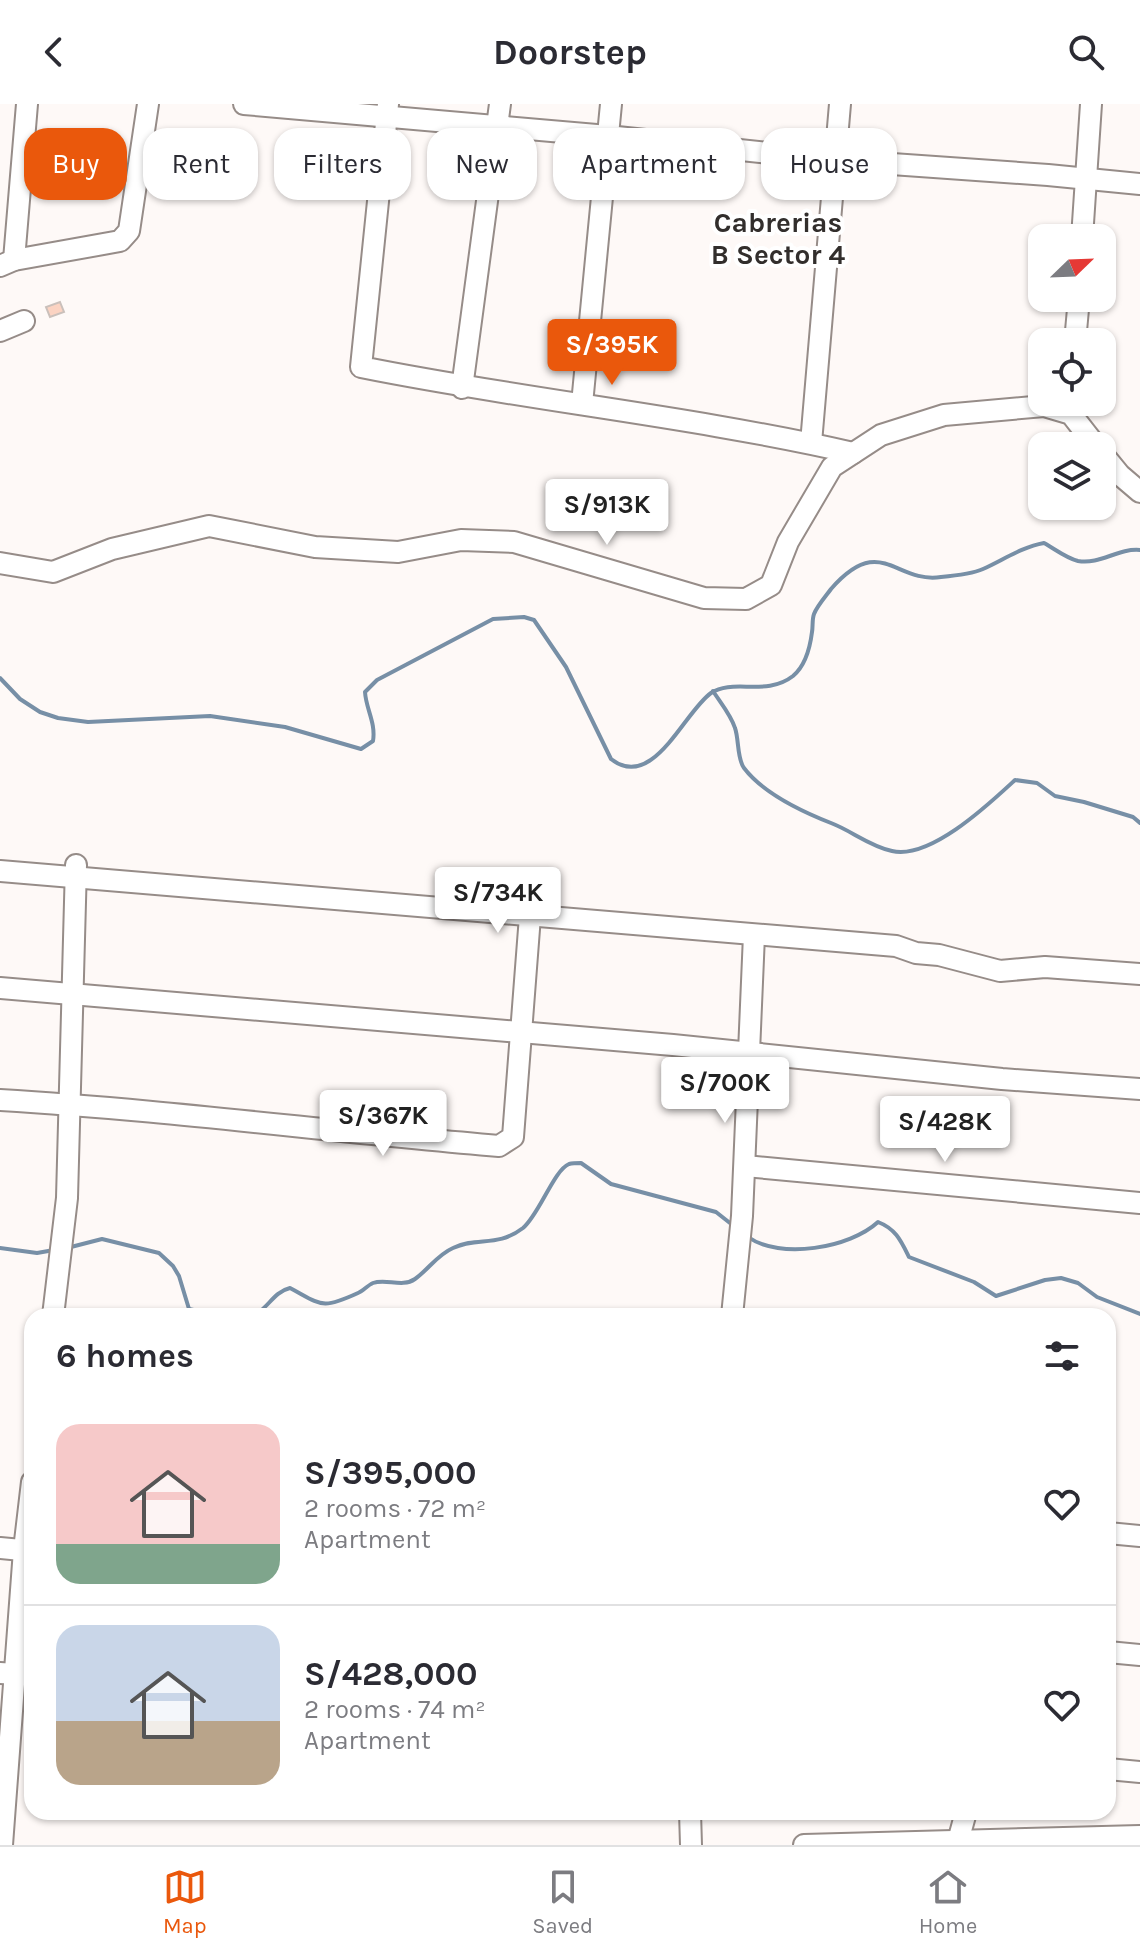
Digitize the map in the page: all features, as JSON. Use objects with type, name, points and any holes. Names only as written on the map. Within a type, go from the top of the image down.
[{"type":"street","points":[[27,104],[7,263],[120,241],[129,231],[148,104]]},
{"type":"street","points":[[244,104],[388,110],[498,127],[553,132]]},
{"type":"street","points":[[462,388],[500,104]]},
{"type":"street","points":[[609,128],[611,104]]},
{"type":"street","points":[[838,128],[840,104]]},
{"type":"street","points":[[1083,224],[1091,104]]},
{"type":"street","points":[[388,110],[361,367],[462,388],[582,404],[853,453]]},
{"type":"street","points":[[897,165],[1140,184]]},
{"type":"street","points":[[582,404],[602,200]]},
{"type":"street","points":[[811,443],[832,200]]},
{"type":"street","points":[[0,331],[24,321]]},
{"type":"street","points":[[0,563],[53,572],[112,549],[209,526],[315,547],[398,552],[461,540],[514,542],[704,598],[746,599],[771,585],[788,542],[832,467],[881,435],[944,415],[1028,406]]},
{"type":"street","points":[[1073,416],[1085,432]]},
{"type":"street","points":[[1116,470],[1140,492]]},
{"type":"street","points":[[0,871],[76,870],[530,916],[896,946],[1000,971],[1045,967],[1140,974]]},
{"type":"street","points":[[54,1308],[67,1198],[76,870]]},
{"type":"street","points":[[0,1100],[70,1104],[499,1146],[513,1137],[530,916]]},
{"type":"street","points":[[733,1308],[745,1166],[754,935]]},
{"type":"street","points":[[0,988],[1140,1089]]},
{"type":"street","points":[[745,1166],[1140,1203]]},
{"type":"street","points":[[1116,1534],[1140,1536]]},
{"type":"street","points":[[0,1548],[24,1550]]},
{"type":"street","points":[[2,1845],[24,1591]]},
{"type":"street","points":[[1116,1653],[1140,1655]]},
{"type":"street","points":[[1116,1770],[1140,1772]]},
{"type":"street","points":[[690,1820],[691,1845]]},
{"type":"street","points":[[958,1843],[964,1820]]},
{"type":"street","points":[[804,1845],[1140,1836]]},
{"type":"building","points":[[60,302],[64,312],[50,317],[46,307]]},
{"type":"waterway","points":[[0,678],[20,699],[40,712],[58,718],[88,722],[210,716],[285,727],[361,749],[373,741],[365,692],[377,680],[493,619],[524,617],[534,620],[566,667],[611,759],[626,766],[641,765],[667,746],[711,693],[729,687],[772,685],[793,676],[806,656],[817,608],[848,572],[863,564],[876,562],[911,574],[941,577],[979,570],[1044,543],[1069,558],[1086,562],[1124,551],[1140,550]]},
{"type":"waterway","points":[[713,691],[733,723],[742,764],[752,777],[796,807],[884,849],[907,852],[941,839],[975,815],[1015,780],[1037,783],[1055,796],[1133,817],[1140,823]]},
{"type":"waterway","points":[[264,1308],[279,1293],[290,1288],[316,1302],[329,1303],[360,1292],[373,1283],[410,1282],[453,1248],[514,1234],[529,1222],[558,1175],[570,1164],[581,1163],[611,1184],[716,1212],[735,1227]]},
{"type":"waterway","points":[[748,1237],[778,1248],[814,1248],[850,1239],[878,1222],[894,1232],[909,1257],[974,1282],[996,1296],[1061,1278],[1078,1283],[1097,1297],[1140,1314]]},
{"type":"waterway","points":[[67,1248],[102,1239],[159,1253],[179,1276],[189,1308]]},
{"type":"waterway","points":[[0,1248],[37,1253],[54,1250]]},
{"type":"district","name":"Cabrerias B Sector 4","points":[[778,238]]}]
